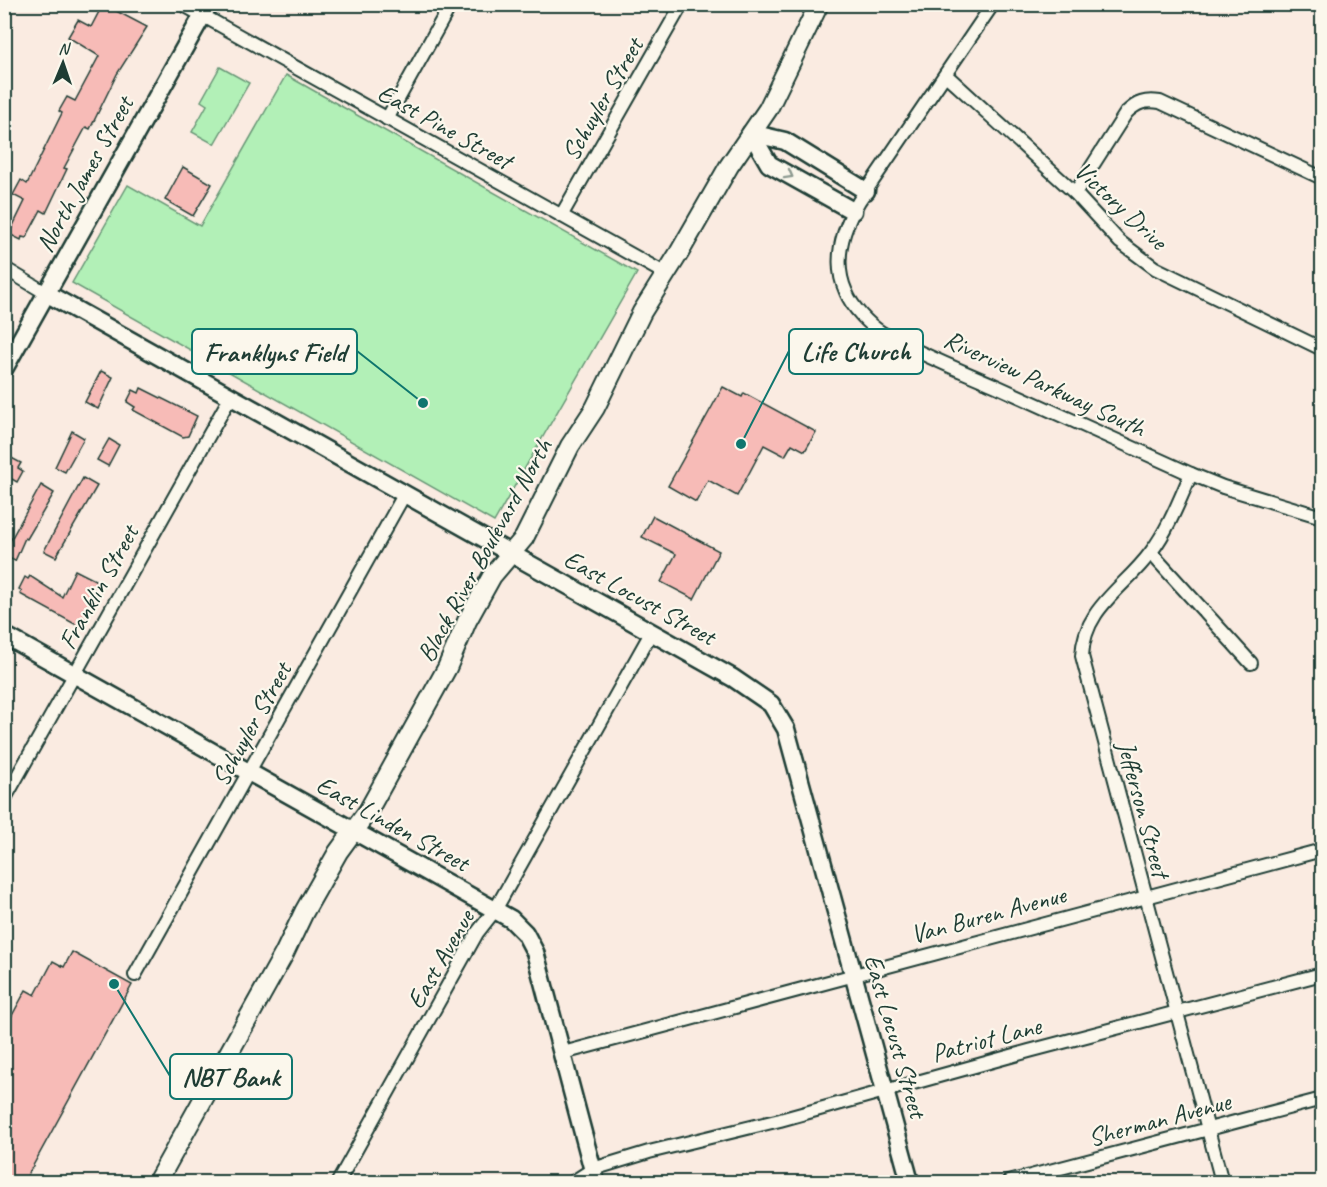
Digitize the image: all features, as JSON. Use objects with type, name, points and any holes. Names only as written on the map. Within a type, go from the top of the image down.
[{"type":"main road","name":"Black River Boulevard North","points":[[157,1182],[284,954],[304,912],[338,852],[355,831],[447,668],[467,621],[492,576],[511,555],[545,499],[626,342],[751,133],[768,110],[819,4]]},
{"type":"street","name":"East Pine Street","points":[[182,4],[206,10],[387,119],[666,274]]},
{"type":"street","points":[[387,119],[451,4]]},
{"type":"street","name":"Schuyler Street","points":[[561,216],[682,4]]},
{"type":"street","name":"Riverview Parkway South","points":[[993,4],[844,227],[840,248],[840,273],[846,293],[861,314],[881,332],[1191,474],[1223,487],[1323,517]]},
{"type":"street","name":"North James Street","points":[[4,369],[206,10]]},
{"type":"street","name":"Victory Drive","points":[[946,75],[1075,193],[1120,242],[1155,268],[1323,349]]},
{"type":"street","points":[[1075,193],[1126,113],[1136,104],[1147,100],[1160,102],[1323,178]]},
{"type":"street","points":[[751,133],[785,141],[866,191]]},
{"type":"street","points":[[751,133],[769,164],[853,211]]},
{"type":"street","points":[[4,268],[46,293]]},
{"type":"street","name":"East Locust Street","points":[[46,293],[763,697],[778,714],[793,753],[910,1182]]},
{"type":"street","name":"Franklin Street","points":[[4,800],[231,396]]},
{"type":"street","name":"Jefferson Street","points":[[1191,474],[1170,522],[1151,552],[1097,610],[1083,636],[1082,656],[1144,896],[1222,1182]]},
{"type":"street","name":"Schuyler Street","points":[[135,975],[404,495]]},
{"type":"street","points":[[1151,552],[1251,663]]},
{"type":"street","name":"East Avenue","points":[[338,1182],[477,933],[495,910],[651,633]]},
{"type":"street","name":"East Linden Street","points":[[4,635],[511,919],[525,933],[535,952],[595,1176]]},
{"type":"street","name":"Van Buren Avenue","points":[[562,1053],[1323,850]]},
{"type":"street","name":"Patriot Lane","points":[[573,1182],[595,1176],[649,1152],[780,1120],[1323,974]]},
{"type":"street","name":"Sherman Avenue","points":[[1008,1182],[1323,1099]]},
{"type":"green space","points":[[220,67],[249,83],[214,144],[192,132],[207,105],[201,101]]},
{"type":"green space","points":[[286,75],[637,273],[494,522],[72,283],[128,185],[200,226]]},
{"type":"building","points":[[103,4],[147,27],[117,74],[90,129],[86,127],[64,168],[67,169],[46,213],[41,210],[26,238],[22,237],[21,240],[9,234],[25,201],[13,195],[21,180],[27,184],[62,113],[59,111],[67,97],[75,101],[99,56],[68,37],[78,20],[91,27]]},
{"type":"building","points":[[183,167],[212,184],[193,216],[165,200]]},
{"type":"building","points":[[101,371],[113,377],[98,409],[85,402]]},
{"type":"building","points":[[723,387],[742,397],[744,393],[816,432],[805,451],[792,444],[785,456],[764,445],[737,496],[708,480],[696,502],[668,486]]},
{"type":"building","points":[[141,388],[197,416],[188,436],[183,437],[133,410],[135,407],[127,402],[133,390],[139,393]]},
{"type":"building","points":[[72,431],[84,438],[65,472],[55,467]]},
{"type":"building","points":[[109,439],[119,445],[108,466],[97,460]]},
{"type":"building","points":[[4,454],[21,463],[18,468],[23,471],[17,482],[12,479],[4,494]]},
{"type":"building","points":[[83,478],[97,486],[56,557],[44,551]]},
{"type":"building","points":[[41,485],[54,493],[27,539],[25,538],[15,561],[4,556],[4,552]]},
{"type":"building","points":[[653,516],[719,551],[694,599],[661,582],[676,554],[642,537]]},
{"type":"building","points":[[75,570],[103,584],[82,628],[20,594],[22,591],[19,589],[25,577],[28,579],[30,576],[62,597]]},
{"type":"building","points":[[72,952],[132,985],[24,1182],[4,1182],[4,1030],[26,990],[35,995],[53,961],[64,967]]},
{"type":"place","name":"Franklyns Field","points":[[423,403]]},
{"type":"place","name":"Life Church","points":[[741,444]]},
{"type":"place","name":"NBT Bank","points":[[114,984]]}]
